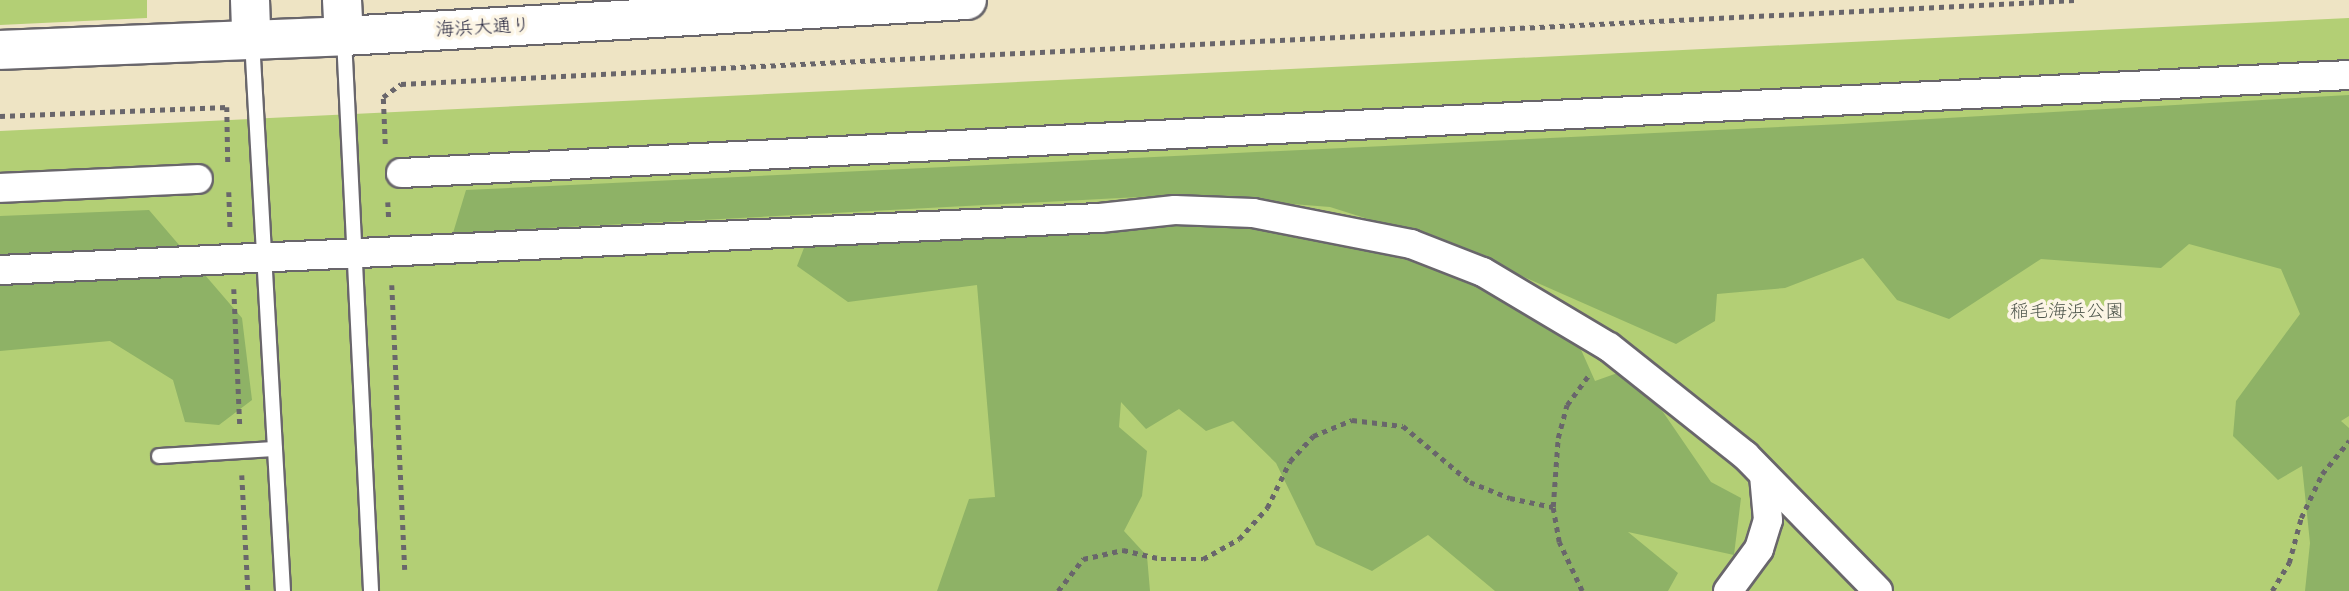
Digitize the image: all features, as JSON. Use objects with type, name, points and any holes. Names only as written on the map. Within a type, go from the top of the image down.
[{"type":"street","points":[[250,0],[251,38]]},
{"type":"street","name":"海浜大通り","points":[[0,50],[251,38],[343,18],[967,0]]},
{"type":"street","points":[[401,173],[2349,75]]},
{"type":"street","points":[[0,188],[198,178]]},
{"type":"street","points":[[0,270],[1100,218],[1175,210],[1252,213],[1411,244],[1482,272],[1609,346],[1764,475],[1878,591]]},
{"type":"street","points":[[1728,591],[1759,548],[1768,520],[1764,475]]},
{"type":"lane","points":[[343,18],[371,591]]},
{"type":"lane","points":[[251,38],[283,591]]},
{"type":"lane","points":[[159,456],[275,449]]},
{"type":"path","points":[[383,97],[401,84],[2076,0]]},
{"type":"path","points":[[0,116],[227,107]]},
{"type":"path","points":[[391,273],[405,570]]},
{"type":"path","points":[[234,285],[240,431]]},
{"type":"path","points":[[1581,591],[1559,542],[1553,507],[1558,438],[1567,405],[1609,346]]},
{"type":"path","points":[[1058,591],[1083,559],[1123,550],[1161,559],[1203,559],[1239,539],[1267,508],[1290,461],[1313,436],[1352,420],[1403,426],[1470,482],[1510,498],[1553,507]]},
{"type":"path","points":[[2272,591],[2290,563],[2301,518],[2322,474],[2349,441]]},
{"type":"path","points":[[242,474],[248,591]]},
{"type":"green space","points":[[0,0],[147,0],[147,18],[0,25]]},
{"type":"green space","name":"稲毛海浜公園","points":[[2349,18],[2349,591],[0,591],[0,131]]},
{"type":"green space","points":[[2349,95],[2349,416],[2341,421],[2349,428],[2349,591],[2305,591],[2310,543],[2302,466],[2278,480],[2233,436],[2236,401],[2300,314],[2281,269],[2189,244],[2161,268],[2041,259],[1949,319],[1897,300],[1863,258],[1785,288],[1717,294],[1715,321],[1676,344],[1454,246],[1330,207],[1177,195],[453,233],[466,190],[1843,124]]},
{"type":"green space","points":[[149,210],[242,318],[252,400],[219,425],[185,422],[173,380],[110,341],[0,351],[0,216]]},
{"type":"green space","points":[[1174,225],[1297,230],[1473,278],[1578,343],[1595,381],[1626,370],[1663,412],[1711,482],[1741,498],[1734,555],[1628,532],[1678,573],[1668,591],[1495,591],[1428,535],[1372,571],[1316,545],[1276,463],[1233,421],[1206,431],[1179,409],[1146,429],[1121,402],[1119,427],[1147,451],[1142,496],[1124,531],[1147,556],[1150,591],[937,591],[969,499],[995,497],[977,285],[848,302],[797,266],[807,240]]}]
